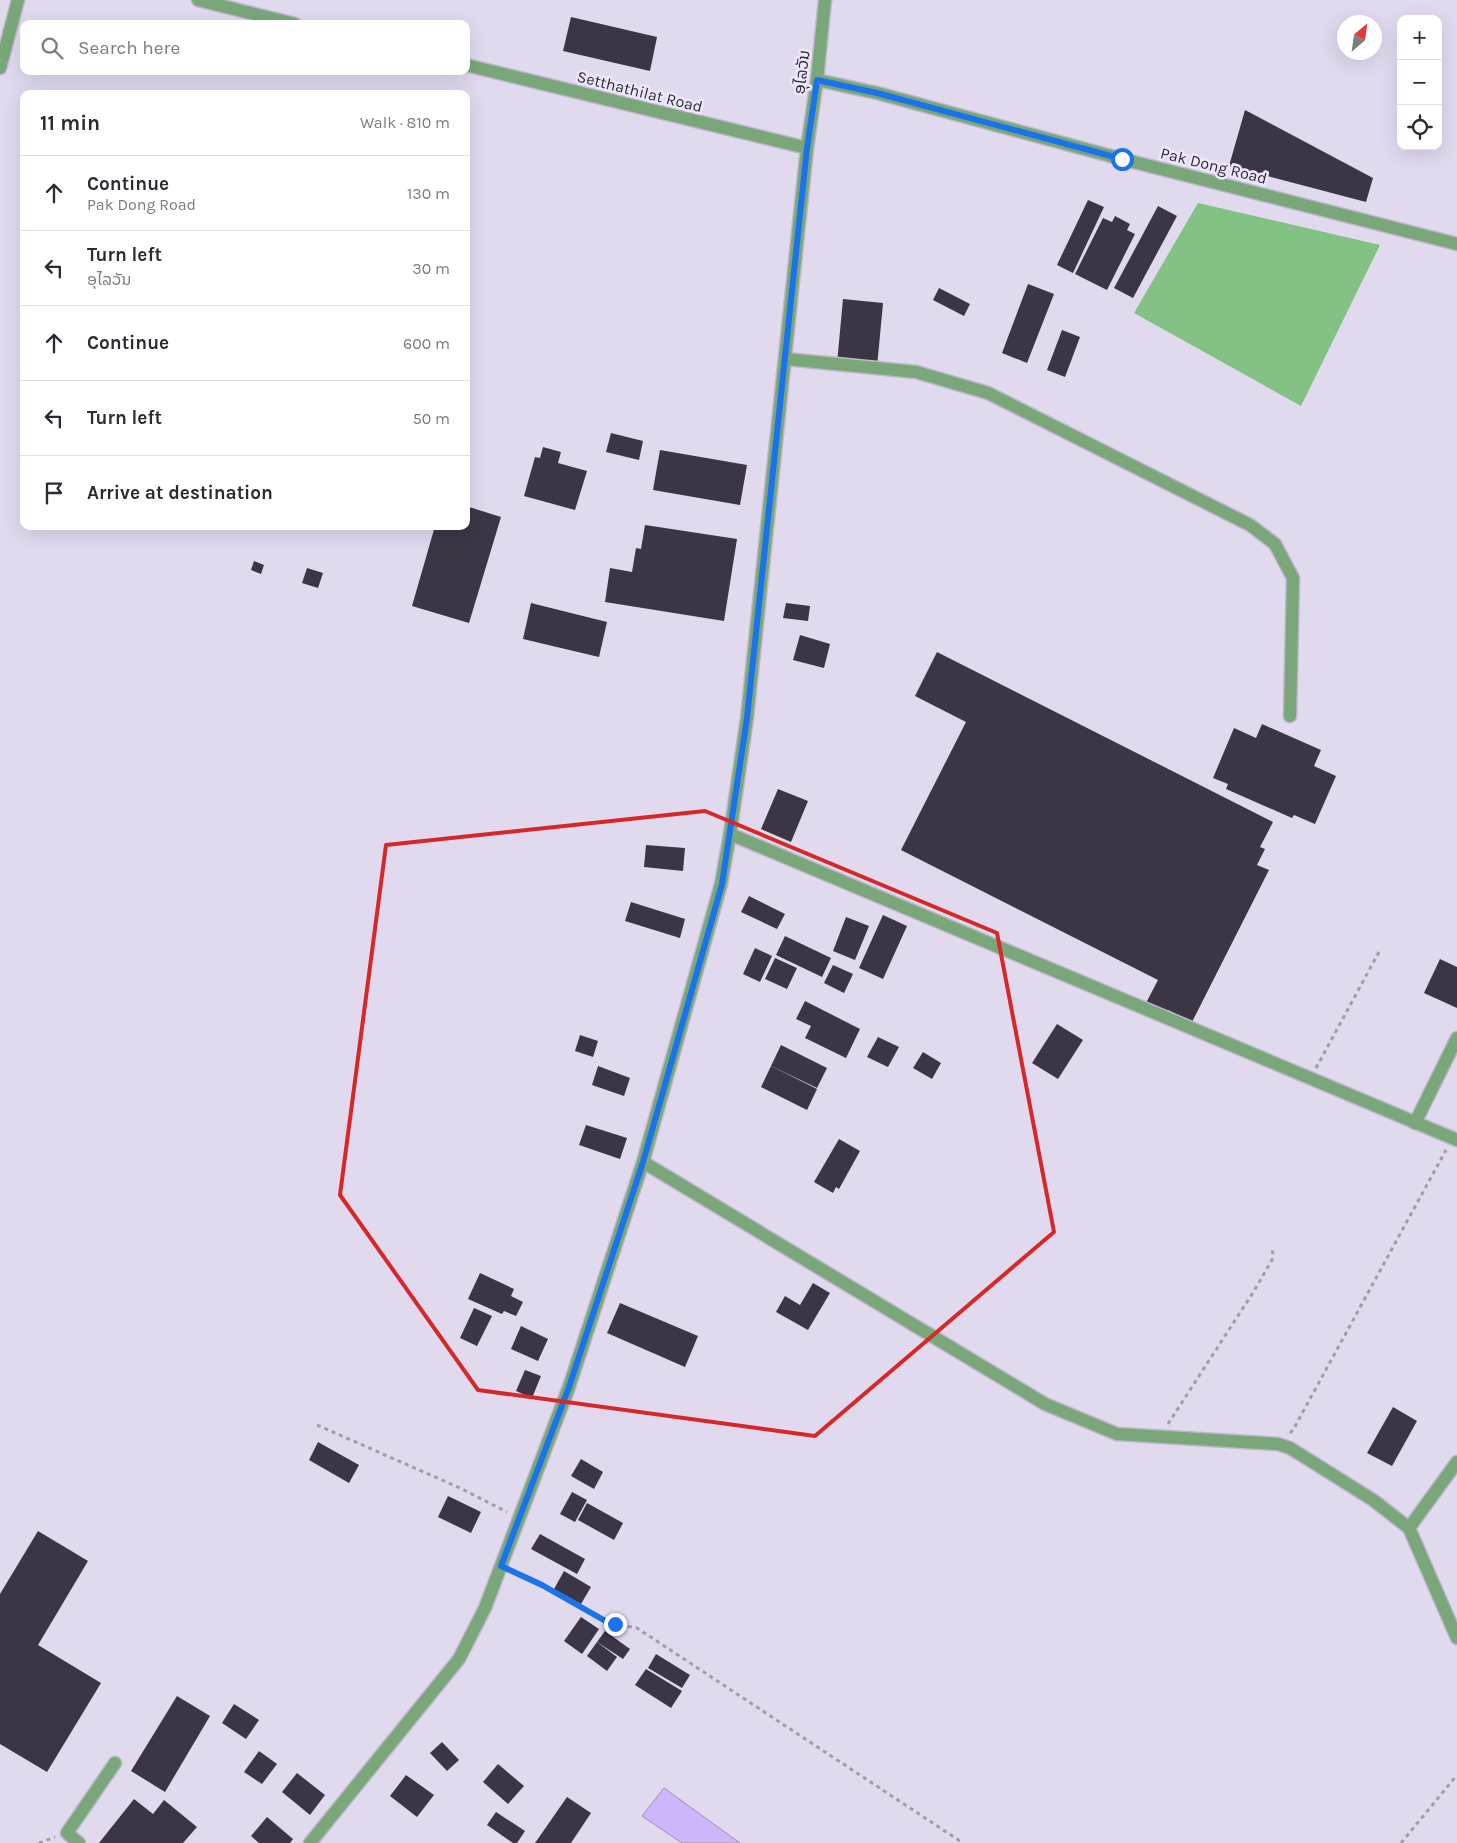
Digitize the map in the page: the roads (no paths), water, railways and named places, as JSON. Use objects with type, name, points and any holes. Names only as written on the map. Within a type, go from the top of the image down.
[{"type":"street","points":[[0,68],[18,0]]},
{"type":"street","points":[[198,0],[280,20]]},
{"type":"street","name":"ອຸໄລວັນ","points":[[310,1843],[459,1659],[485,1608],[569,1387],[643,1162],[722,884],[747,718],[807,148],[817,80],[825,0]]},
{"type":"street","name":"Setthathilat Road","points":[[470,66],[807,148]]},
{"type":"street","name":"Pak Dong Road","points":[[817,80],[877,93],[1122,159],[1457,244]]},
{"type":"street","points":[[786,360],[916,372],[988,393],[1250,525],[1275,544],[1292,578],[1290,716]]},
{"type":"street","points":[[730,834],[1415,1124],[1455,1139]]},
{"type":"street","points":[[1415,1124],[1457,1038]]},
{"type":"street","points":[[643,1162],[1044,1404],[1117,1434],[1278,1444],[1290,1448],[1372,1500],[1409,1528],[1457,1638]]},
{"type":"street","points":[[1409,1528],[1457,1462]]},
{"type":"street","points":[[79,1843],[67,1833],[115,1763]]}]
